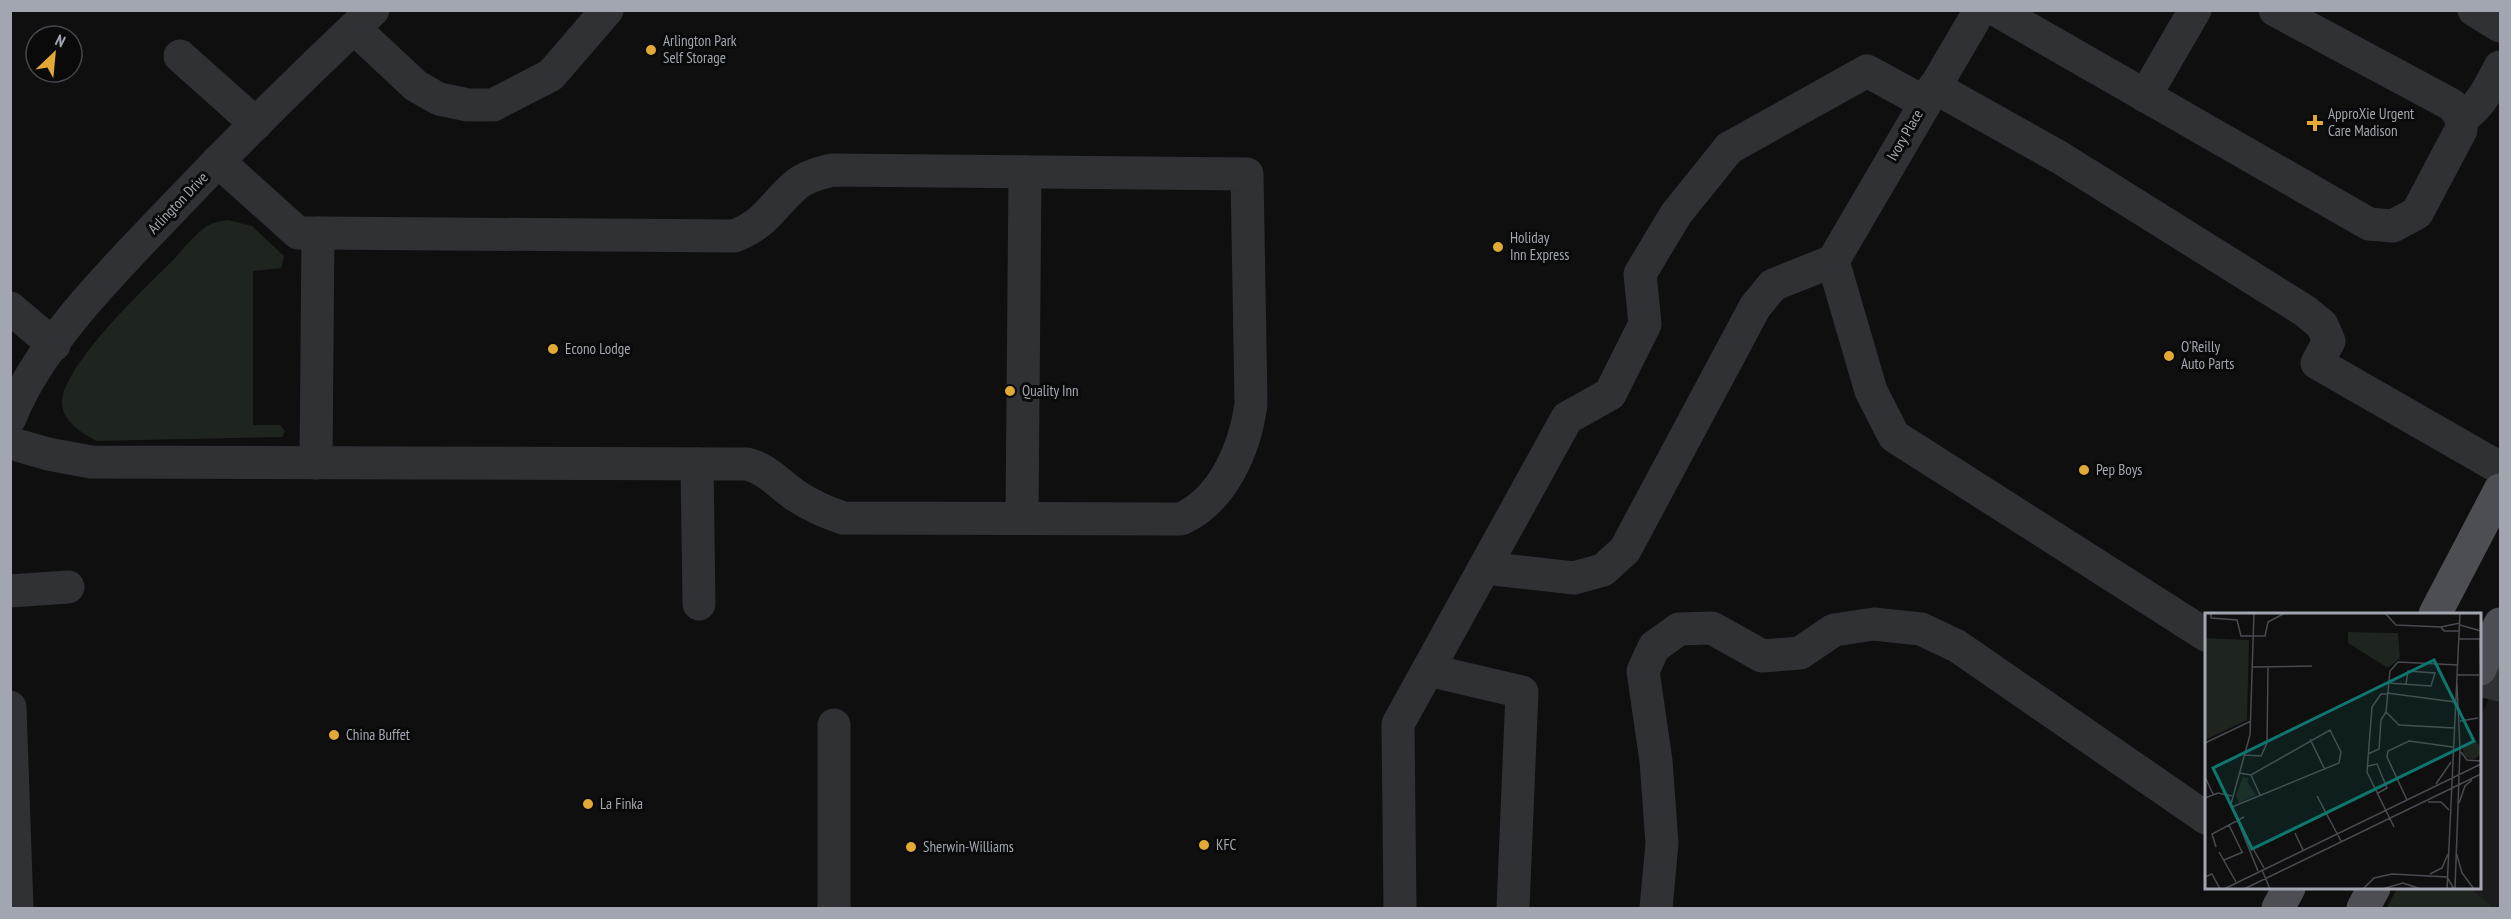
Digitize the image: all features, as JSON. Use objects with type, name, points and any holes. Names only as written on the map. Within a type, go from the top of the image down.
[{"type":"main road","points":[[2436,613],[2500,490]]},
{"type":"main road","points":[[2481,667],[2500,624]]},
{"type":"main road","points":[[2278,909],[2288,889]]},
{"type":"main road","points":[[2363,909],[2373,889]]},
{"type":"street","points":[[364,19],[416,86],[439,99],[468,105],[493,105],[551,75],[607,10]]},
{"type":"street","name":"Ivory Place","points":[[1833,261],[1980,10]]},
{"type":"street","points":[[1996,10],[2369,224],[2393,226],[2417,213],[2461,130],[2462,118],[2452,105],[2276,10]]},
{"type":"street","points":[[2145,96],[2195,10]]},
{"type":"street","points":[[2474,10],[2500,26]]},
{"type":"street","name":"Arlington Drive","points":[[10,418],[31,376],[114,270],[218,161],[364,19]]},
{"type":"street","points":[[180,56],[256,124]]},
{"type":"street","points":[[2462,118],[2477,105],[2500,67]]},
{"type":"street","points":[[1400,909],[1398,724],[1567,418],[1610,394],[1645,324],[1640,274],[1676,214],[1729,148],[1867,71],[1929,94],[2059,157],[2305,311],[2322,325],[2329,342],[2317,363],[2500,468]]},
{"type":"street","points":[[10,442],[48,454],[91,462],[747,464],[757,466],[821,511],[843,518],[1181,519],[1196,512],[1210,501],[1225,478],[1244,440],[1251,405],[1247,174],[832,170],[813,175],[797,184],[764,220],[734,236],[298,233],[218,161]]},
{"type":"street","points":[[1022,518],[1025,172]]},
{"type":"street","points":[[316,463],[318,233]]},
{"type":"street","points":[[1484,568],[1574,578],[1603,570],[1625,550],[1755,307],[1773,285],[1833,261],[1871,391],[1894,436],[2205,634]]},
{"type":"street","points":[[10,308],[54,345]]},
{"type":"street","points":[[697,464],[699,604]]},
{"type":"street","points":[[10,591],[68,586]]},
{"type":"street","points":[[1656,909],[1662,843],[1656,762],[1643,671],[1654,647],[1679,628],[1712,628],[1762,656],[1800,653],[1834,630],[1874,624],[1921,629],[1957,646],[2205,817]]},
{"type":"street","points":[[1428,669],[1522,692],[1513,909]]},
{"type":"street","points":[[2481,680],[2500,685]]},
{"type":"street","points":[[10,707],[17,909]]},
{"type":"street","points":[[834,725],[834,909]]},
{"type":"shaded area","points":[[228,220],[252,226],[284,256],[281,268],[253,271],[253,425],[280,425],[285,431],[282,437],[97,441],[79,430],[65,415],[62,402],[66,386],[76,368],[108,327],[194,237],[210,225]]},
{"type":"shaded area","points":[[2500,674],[2500,908],[2387,908],[2396,889],[2481,889],[2481,716]]},
{"type":"shaded area","points":[[2396,889],[2471,889],[2493,908],[2387,908]]},
{"type":"place","name":"Arlington Park Self Storage","points":[[651,50]]},
{"type":"place","name":"ApproXie Urgent Care Madison","points":[[2315,123]]},
{"type":"place","name":"Holiday Inn Express","points":[[1498,247]]},
{"type":"place","name":"Econo Lodge","points":[[553,349]]},
{"type":"place","name":"O'Reilly Auto Parts","points":[[2169,356]]},
{"type":"place","name":"Quality Inn","points":[[1010,391]]},
{"type":"place","name":"Pep Boys","points":[[2084,470]]},
{"type":"place","name":"China Buffet","points":[[334,735]]},
{"type":"place","name":"La Finka","points":[[588,804]]},
{"type":"place","name":"KFC","points":[[1204,845]]},
{"type":"place","name":"Sherwin-Williams","points":[[911,847]]}]
